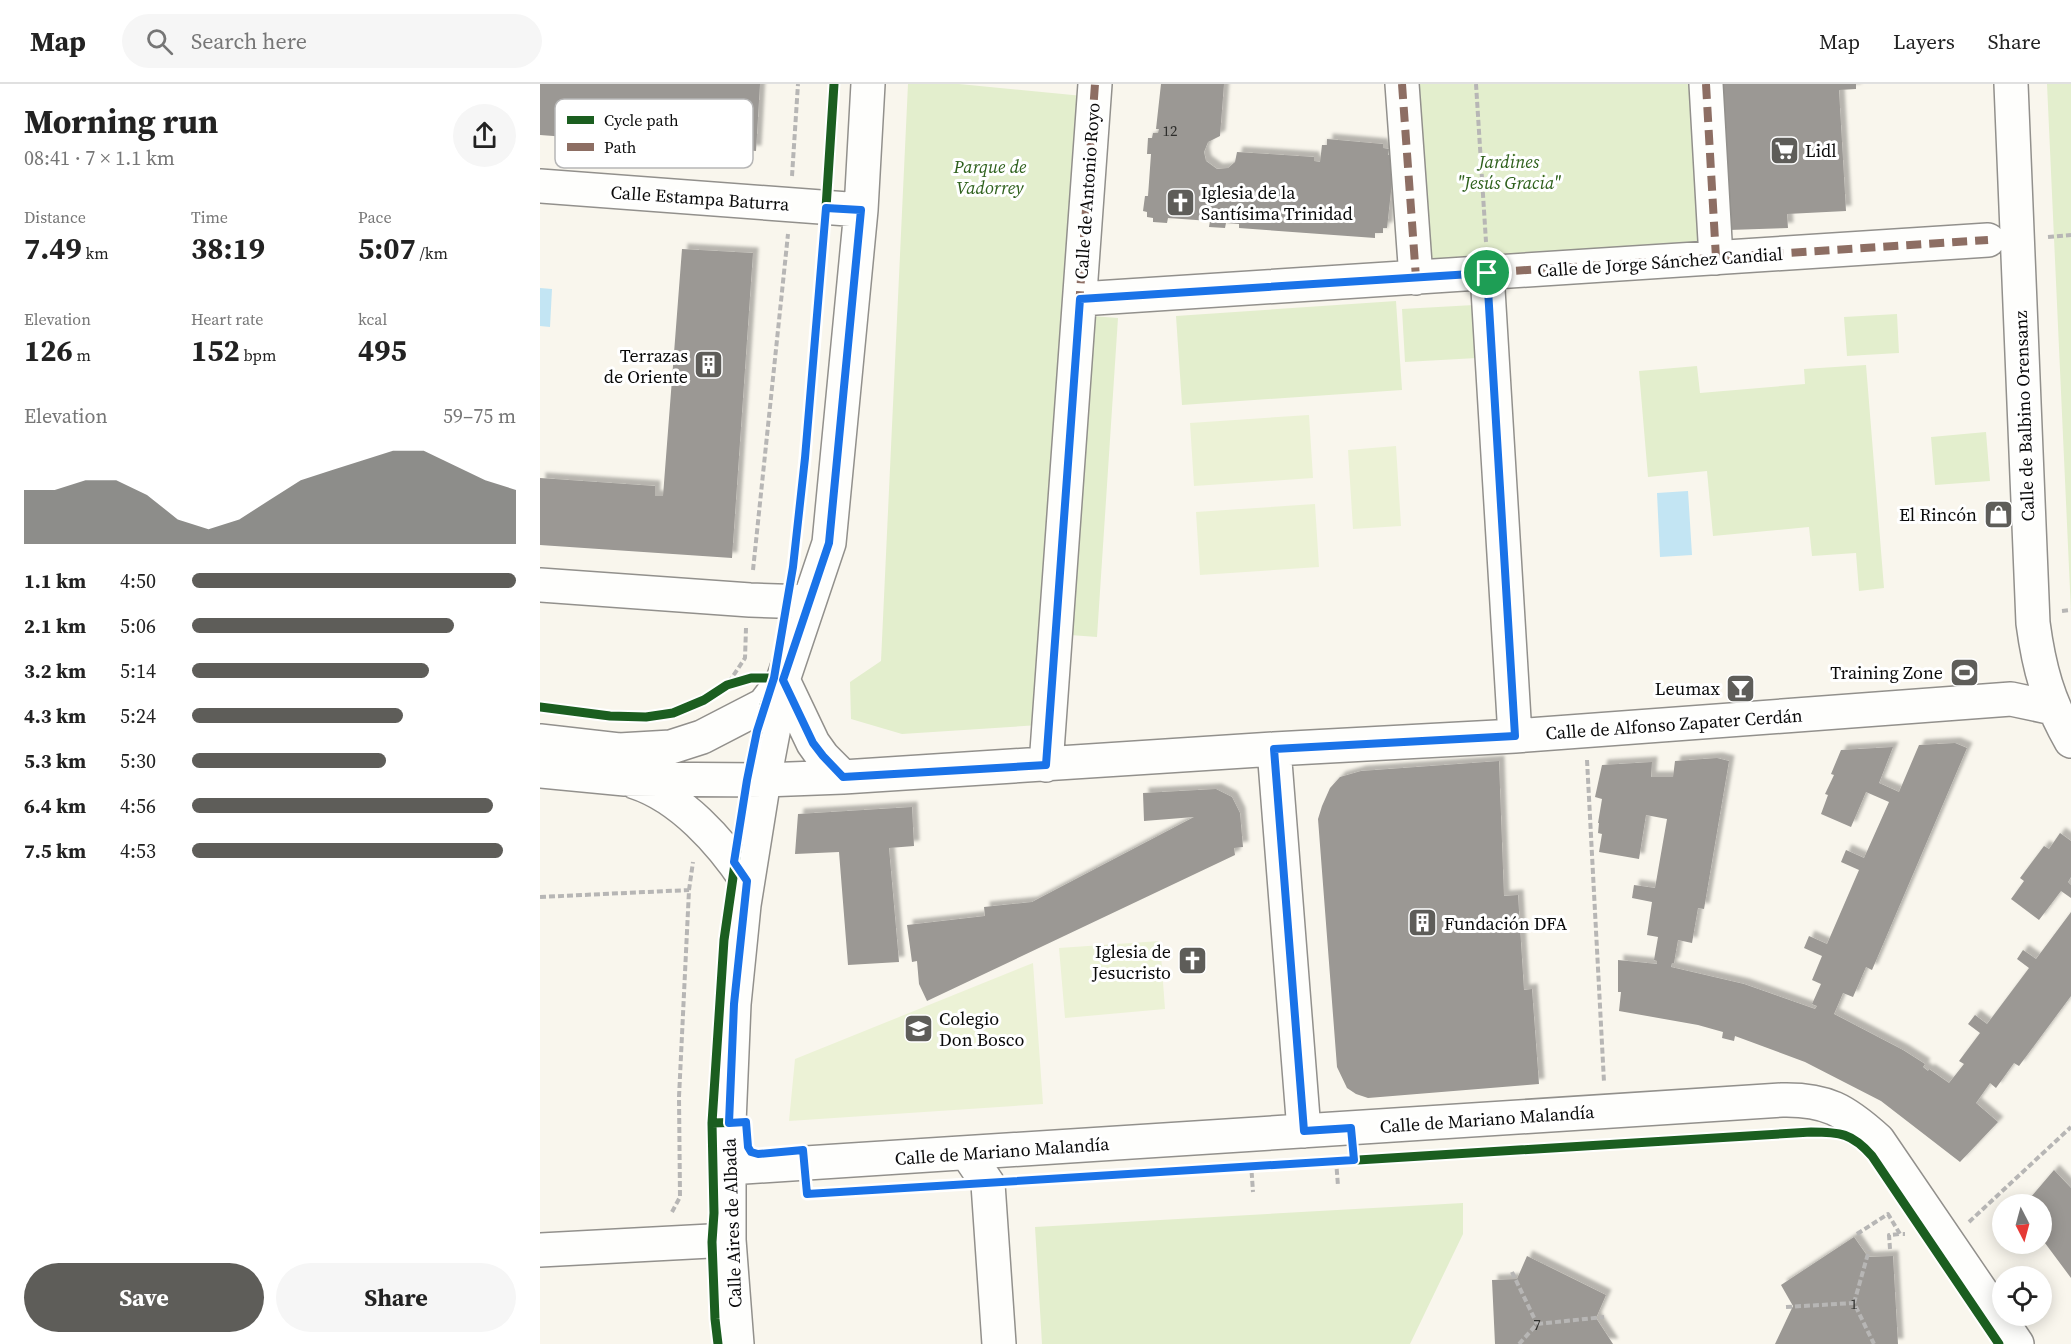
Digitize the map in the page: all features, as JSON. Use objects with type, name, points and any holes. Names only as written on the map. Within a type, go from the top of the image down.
[{"type":"street","points":[[540,741],[619,750],[671,747],[702,737],[764,705],[783,680],[829,543],[861,210],[868,84]]},
{"type":"street","name":"Calle de Antonio Royo","points":[[1046,765],[1095,84]]},
{"type":"street","points":[[1402,84],[1416,278]]},
{"type":"street","points":[[1706,84],[1716,258]]},
{"type":"street","name":"Calle de Balbino Orensanz","points":[[2011,84],[2033,623],[2037,657],[2053,708],[2071,741]]},
{"type":"street","name":"Calle Estampa Baturra","points":[[540,186],[861,210]]},
{"type":"street","name":"Calle de Jorge Sánchez Candial","points":[[1080,299],[1988,240]]},
{"type":"street","points":[[1487,273],[1515,736]]},
{"type":"street","points":[[540,585],[809,602]]},
{"type":"street","points":[[783,680],[813,743],[843,777]]},
{"type":"street","name":"Calle Aires de Albada","points":[[737,1344],[729,1240],[729,1111],[734,1004],[747,881],[783,680]]},
{"type":"street","name":"Calle de Alfonso Zapater Cerdán","points":[[540,771],[625,779],[764,780],[843,777],[1515,736],[2011,699],[2053,708]]},
{"type":"street","points":[[1274,749],[1304,1131]]},
{"type":"street","points":[[625,779],[651,788],[693,818],[734,862],[747,881]]},
{"type":"street","name":"Calle de Mariano Malandía","points":[[729,1168],[1782,1100],[1820,1102],[1847,1115],[1878,1140],[2017,1344]]},
{"type":"street","points":[[967,1153],[988,1184],[999,1344]]},
{"type":"street","points":[[540,1250],[729,1240]]},
{"type":"path","points":[[725,690],[745,658],[746,626],[790,205],[798,84]]},
{"type":"path","points":[[1476,84],[1487,273]]},
{"type":"path","points":[[2045,237],[2071,235]]},
{"type":"path","points":[[725,690],[743,680]]},
{"type":"path","points":[[1587,757],[1605,1091]]},
{"type":"path","points":[[670,1215],[680,1197],[679,1097],[689,890],[694,855]]},
{"type":"path","points":[[540,897],[689,890]]},
{"type":"path","points":[[1966,1224],[2071,1127]]},
{"type":"path","points":[[1326,1162],[1354,1160],[1351,1128]]},
{"type":"path","points":[[1239,1166],[1262,1165]]},
{"type":"path","points":[[1857,1234],[1887,1214],[1900,1234]]},
{"type":"path","points":[[1890,1248],[1889,1235],[1907,1233]]},
{"type":"path","points":[[1869,1250],[1854,1303],[1874,1344]]},
{"type":"path","points":[[1512,1272],[1537,1324]]},
{"type":"path","points":[[1786,1308],[1854,1303]]},
{"type":"path","points":[[1519,1344],[1537,1324],[1604,1317]]},
{"type":"green space","name":"Parque de Vadorrey","points":[[908,84],[959,84],[1083,96],[1039,725],[902,734],[851,719],[850,682],[881,661]]},
{"type":"green space","name":"Jardines \"Jesús Gracia\"","points":[[1416,84],[1696,84],[1706,246],[1427,264]]},
{"type":"green space","points":[[2047,84],[2071,84],[2071,612]]},
{"type":"green space","points":[[1396,301],[1402,390],[1182,405],[1176,316]]},
{"type":"green space","points":[[1474,305],[1477,358],[1405,362],[1402,309]]},
{"type":"green space","points":[[1897,314],[1899,353],[1847,356],[1844,317]]},
{"type":"green space","points":[[1092,316],[1118,318],[1097,637],[1070,635]]},
{"type":"green space","points":[[1866,365],[1884,588],[1859,591],[1856,553],[1812,556],[1809,527],[1713,536],[1707,471],[1648,477],[1639,371],[1697,366],[1700,393],[1805,384],[1804,369]]},
{"type":"green space","points":[[1309,415],[1313,478],[1194,486],[1190,423]]},
{"type":"green space","points":[[1986,432],[1990,481],[1935,485],[1931,437]]},
{"type":"green space","points":[[1396,446],[1401,526],[1353,529],[1348,450]]},
{"type":"green space","points":[[1315,504],[1319,567],[1200,575],[1196,512]]},
{"type":"green space","points":[[1160,941],[1165,1009],[1065,1018],[1059,948]]},
{"type":"green space","points":[[1033,963],[1043,1104],[789,1121],[795,1059]]},
{"type":"green space","points":[[1463,1203],[1463,1234],[1410,1344],[1042,1344],[1035,1227]]},
{"type":"water","points":[[540,288],[552,289],[550,327],[540,326]]},
{"type":"water","points":[[1688,491],[1692,555],[1660,557],[1657,493]]},
{"type":"building","points":[[540,84],[760,84],[756,151],[753,151],[753,99],[555,99],[555,136],[540,135]]},
{"type":"building","points":[[1161,84],[1224,84],[1220,136],[1208,142],[1204,152],[1206,161],[1217,169],[1228,168],[1235,162],[1237,152],[1314,157],[1314,161],[1320,162],[1322,145],[1327,145],[1327,139],[1383,144],[1383,148],[1389,149],[1388,155],[1395,155],[1387,228],[1383,228],[1383,233],[1375,233],[1375,238],[1239,228],[1239,224],[1226,223],[1225,228],[1209,227],[1210,221],[1168,218],[1167,223],[1153,222],[1153,218],[1147,217],[1147,212],[1143,211],[1145,196],[1148,196],[1151,154],[1147,154],[1148,138],[1152,138],[1153,133],[1158,133],[1159,129],[1156,129]]},
{"type":"building","name":"Lidl","points":[[1721,84],[1856,84],[1856,89],[1839,90],[1846,211],[1787,214],[1788,228],[1729,230]]},
{"type":"building","name":"Terrazas de Oriente","points":[[682,249],[753,253],[732,558],[540,545],[540,478],[655,486],[655,496],[663,496]]},
{"type":"building","points":[[1955,743],[1967,748],[1872,970],[1866,967],[1853,997],[1843,993],[1834,1014],[1903,1050],[1925,1064],[1923,1067],[1928,1071],[1929,1069],[1949,1083],[1964,1064],[1959,1061],[1980,1033],[1968,1024],[1975,1015],[1987,1024],[2029,968],[2017,959],[2023,950],[2036,959],[2071,912],[2071,996],[2019,1066],[2014,1063],[1996,1088],[1990,1083],[1976,1103],[1998,1122],[1960,1162],[1881,1101],[1805,1062],[1735,1036],[1734,1041],[1722,1038],[1723,1032],[1698,1025],[1619,1011],[1621,992],[1618,992],[1618,960],[1657,964],[1654,960],[1658,937],[1647,935],[1652,902],[1632,898],[1634,885],[1655,888],[1667,819],[1646,815],[1639,859],[1599,852],[1602,834],[1598,833],[1598,823],[1602,799],[1595,797],[1602,765],[1652,762],[1651,777],[1673,777],[1675,761],[1717,758],[1729,761],[1704,909],[1698,908],[1692,943],[1678,940],[1674,963],[1671,967],[1744,984],[1815,1009],[1817,1006],[1812,1004],[1821,984],[1812,980],[1822,956],[1804,948],[1809,936],[1827,944],[1859,870],[1841,862],[1846,850],[1864,858],[1889,802],[1866,792],[1851,827],[1821,814],[1828,795],[1825,794],[1834,775],[1831,774],[1841,750],[1893,747],[1879,783],[1899,792],[1919,745]]},
{"type":"building","name":"Fundación DFA","points":[[1499,761],[1504,896],[1518,895],[1524,990],[1532,989],[1539,1084],[1368,1098],[1356,1094],[1347,1088],[1337,1067],[1318,819],[1322,806],[1330,788],[1340,777],[1361,771]]},
{"type":"building","points":[[1216,789],[1232,797],[1240,813],[1243,847],[1234,848],[1235,855],[927,1001],[919,984],[917,961],[912,962],[907,925],[985,916],[984,907],[1032,902],[1194,817],[1144,821],[1143,793]]},
{"type":"building","points":[[912,807],[914,846],[889,848],[899,962],[848,965],[839,852],[795,854],[798,814]]},
{"type":"building","points":[[2060,833],[2071,841],[2071,877],[2068,882],[2071,885],[2071,898],[2061,891],[2039,920],[2011,899],[2024,881],[2020,878],[2044,846],[2049,849]]},
{"type":"building","points":[[2054,1170],[2071,1188],[2071,1278],[2052,1252],[2052,1194],[2034,1194]]},
{"type":"building","points":[[1854,1237],[1868,1257],[1893,1256],[1898,1344],[1775,1344],[1793,1306],[1781,1285]]},
{"type":"building","points":[[1527,1256],[1606,1295],[1596,1318],[1613,1344],[1495,1344],[1492,1280],[1517,1279]]},
{"type":"marked path","points":[[1046,765],[1095,84]]},
{"type":"marked path","points":[[1402,84],[1416,278]]},
{"type":"marked path","points":[[1706,84],[1716,258]]},
{"type":"marked path","points":[[1080,299],[1988,240]]},
{"type":"marked path","points":[[1487,273],[1515,736]]},
{"type":"cycle path","points":[[718,1344],[712,1242],[714,1213],[712,1123],[724,940],[747,780],[764,705],[774,678],[793,567],[805,458],[834,84]]},
{"type":"cycle path","points":[[540,707],[610,716],[646,717],[673,713],[704,700],[727,685],[751,678],[774,678]]},
{"type":"cycle path","points":[[712,1123],[746,1122],[748,1147],[751,1152],[758,1154],[803,1150],[807,1194],[1811,1132],[1845,1135],[1865,1148],[1872,1156],[1999,1344]]},
{"type":"place","name":"Lidl","points":[[1784,150]]},
{"type":"place","name":"Iglesia de la Santísima Trinidad","points":[[1180,202]]},
{"type":"place","name":"Terrazas de Oriente","points":[[709,365]]},
{"type":"place","name":"El Rincón","points":[[1998,514]]},
{"type":"place","name":"Training Zone","points":[[1964,672]]},
{"type":"place","name":"Leumax","points":[[1741,688]]},
{"type":"place","name":"Fundación DFA","points":[[1423,923]]},
{"type":"place","name":"Iglesia de Jesucristo","points":[[1192,961]]},
{"type":"place","name":"Colegio Don Bosco","points":[[918,1028]]},
{"type":"route","points":[[826,208],[861,210],[829,543],[783,680],[813,743],[843,777],[1046,765],[1080,299],[1487,273],[1515,736],[1274,749],[1304,1131],[1351,1128],[1354,1160],[807,1194],[803,1150],[758,1154],[751,1152],[748,1147],[746,1122],[729,1123],[734,1004],[747,881],[734,862],[747,780],[757,731],[774,678],[793,567],[805,458],[826,208]]}]
